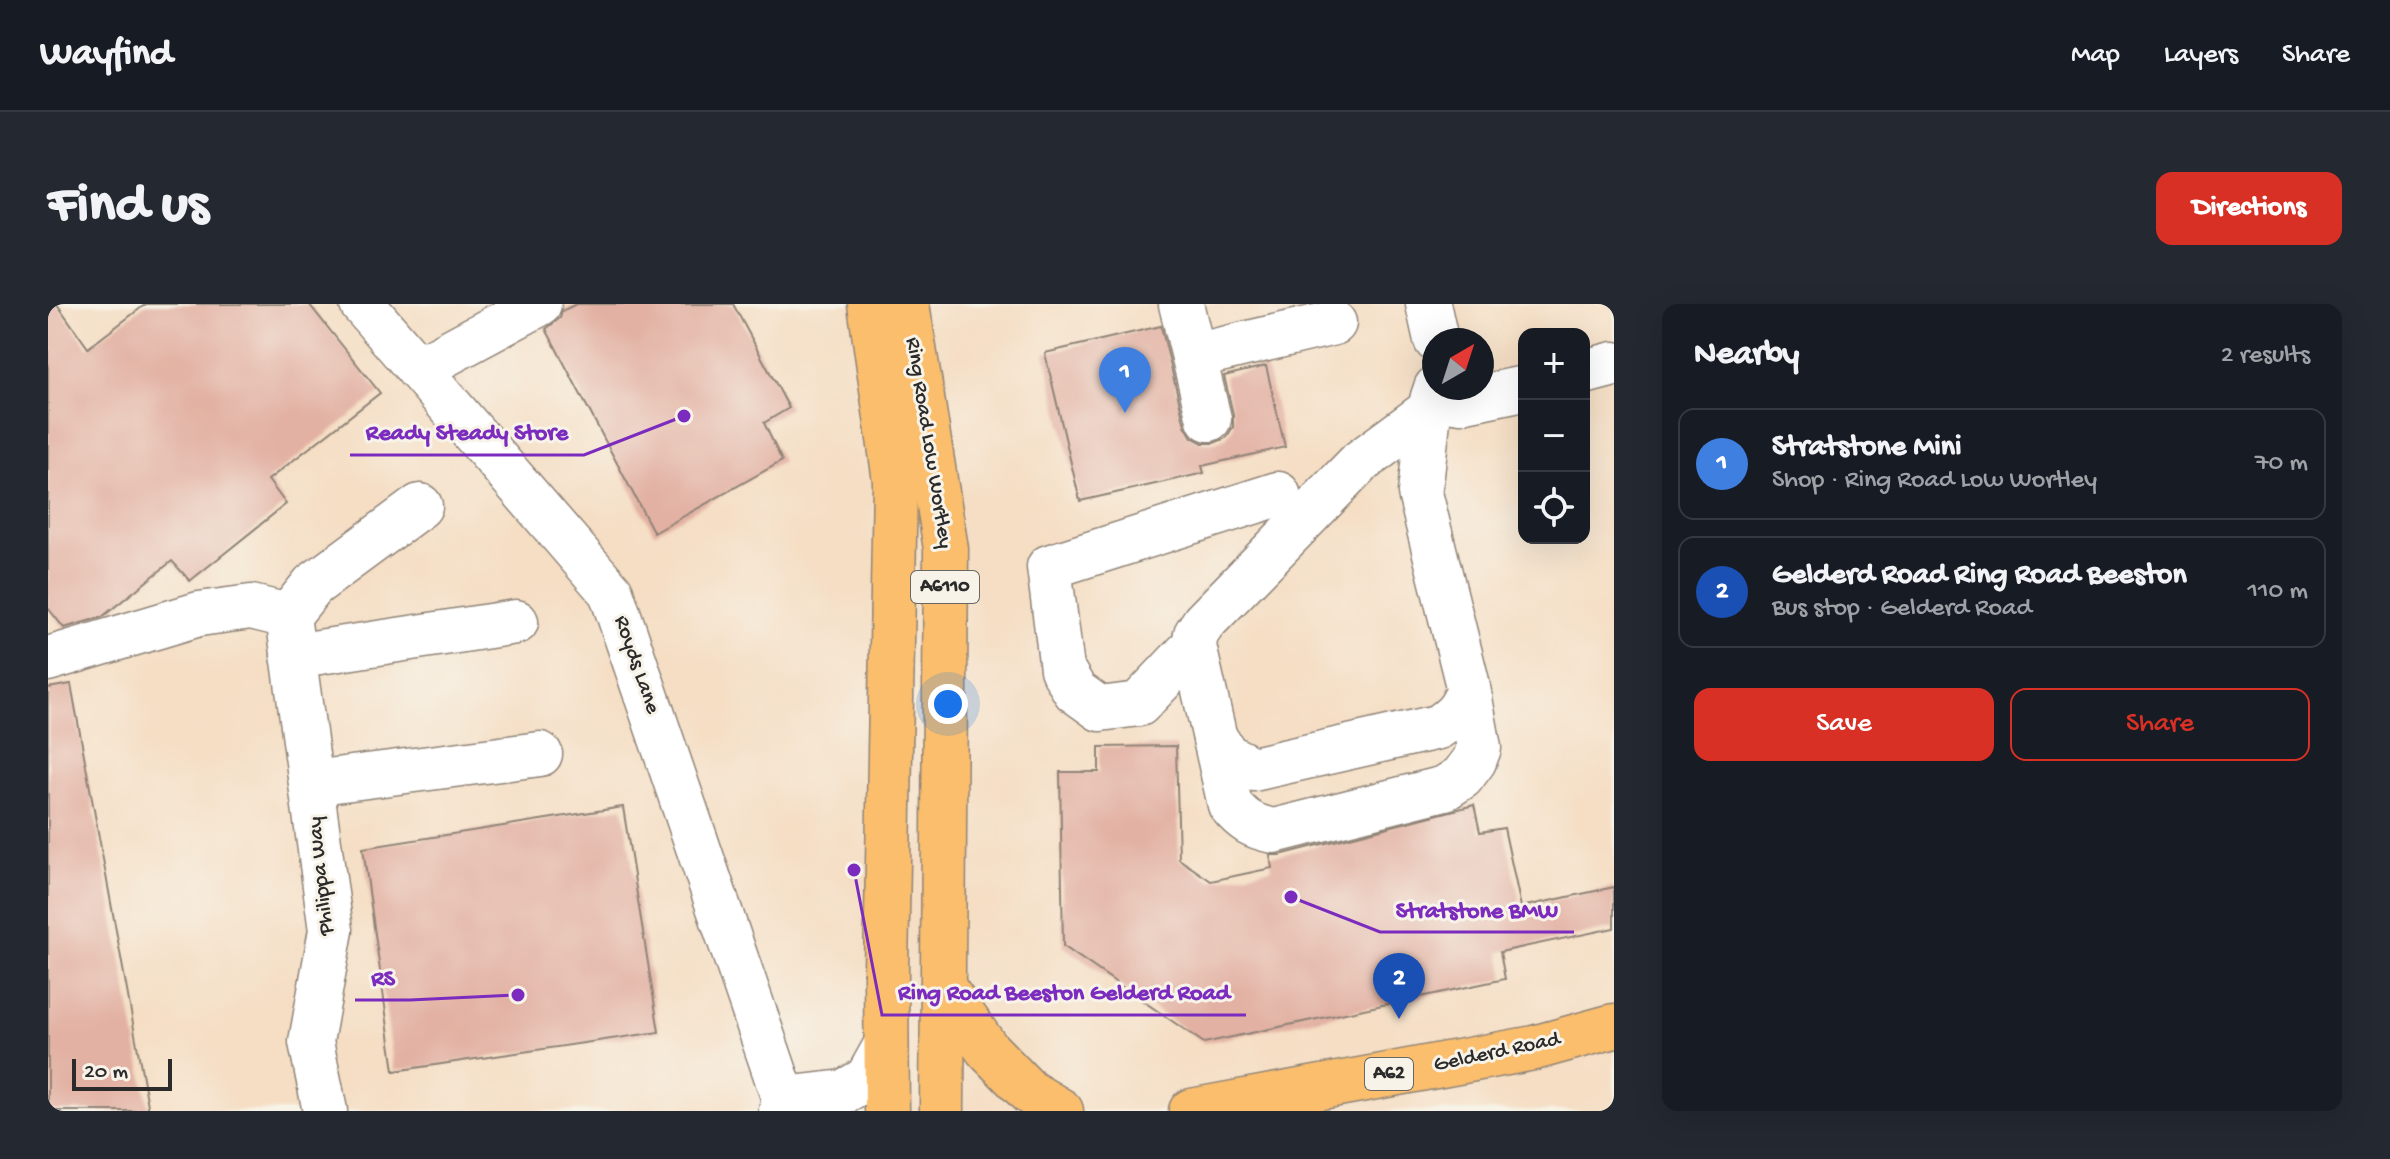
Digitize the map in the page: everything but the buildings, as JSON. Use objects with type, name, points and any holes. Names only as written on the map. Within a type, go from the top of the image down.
[{"type":"main road","name":"Ring Road Low Wortley","points":[[870,304],[895,481],[887,1111]]},
{"type":"main road","name":"Ring Road Low Wortley","points":[[907,304],[946,549],[942,1111]]},
{"type":"main road","points":[[943,987],[987,1049],[1029,1092],[1061,1111]]},
{"type":"main road","name":"Gelderd Road","points":[[1191,1111],[1534,1048],[1614,1026]]},
{"type":"street","name":"Royds Lane","points":[[362,304],[611,592],[786,1107],[844,1092],[867,1079],[886,1045]]},
{"type":"street","points":[[418,369],[539,304]]},
{"type":"street","points":[[1181,304],[1209,419]]},
{"type":"street","points":[[1428,304],[1433,328]]},
{"type":"street","points":[[1194,356],[1334,323]]},
{"type":"street","points":[[1590,370],[1614,364]]},
{"type":"street","points":[[1494,394],[1518,389]]},
{"type":"street","points":[[1432,400],[1360,462],[1204,622],[1196,634],[1194,646],[1230,805],[1240,818],[1255,827],[1274,831],[1445,788],[1462,777],[1474,761],[1479,748],[1468,690],[1420,493],[1433,400]]},
{"type":"street","points":[[1194,646],[1139,704],[1100,709],[1075,691],[1062,669],[1049,567],[1278,494]]},
{"type":"street","points":[[291,636],[313,585],[420,506]]},
{"type":"street","points":[[48,659],[199,614],[251,607],[291,636],[516,622]]},
{"type":"street","name":"Philippa Way","points":[[291,636],[331,930],[311,1042],[325,1111]]},
{"type":"street","points":[[1215,738],[1227,756],[1253,769],[1438,727],[1453,718],[1464,705],[1468,690]]},
{"type":"street","points":[[312,783],[540,754]]},
{"type":"place","name":"Stratstone Mini","points":[[1125,413]]},
{"type":"place","name":"Ready Steady Store","points":[[684,416]]},
{"type":"place","name":"Ring Road Beeston Gelderd Road","points":[[854,870]]},
{"type":"place","name":"Stratstone BMW","points":[[1291,897]]},
{"type":"place","name":"RS","points":[[518,995]]},
{"type":"place","name":"Gelderd Road Ring Road Beeston","points":[[1399,1019]]}]
